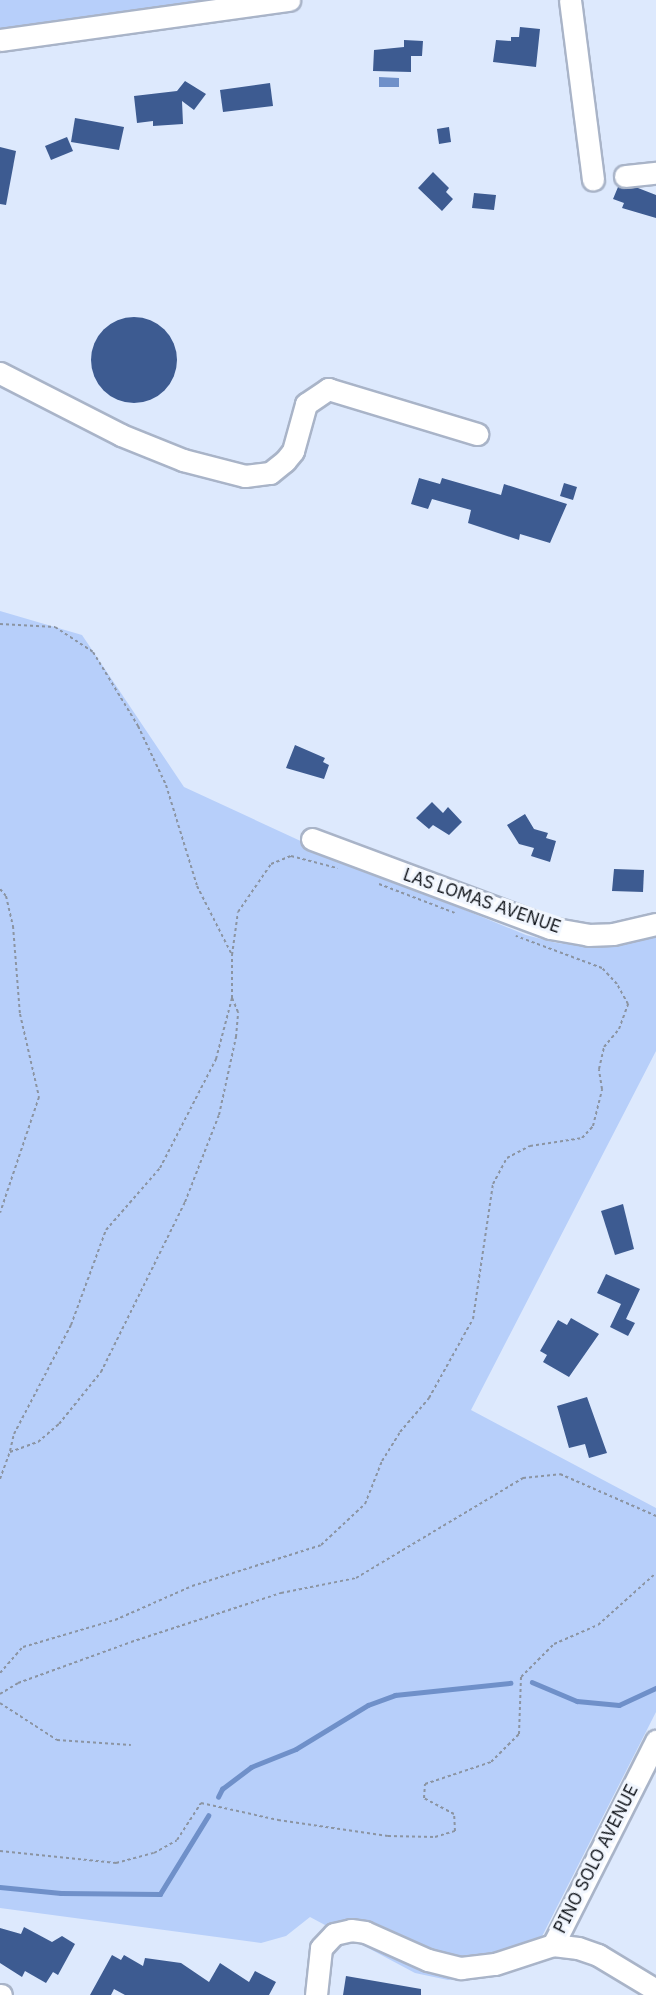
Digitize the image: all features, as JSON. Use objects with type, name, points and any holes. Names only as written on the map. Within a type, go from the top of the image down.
[{"type":"street","points":[[0,40],[289,0]]},
{"type":"street","points":[[570,0],[593,180]]},
{"type":"street","points":[[625,176],[656,173]]},
{"type":"street","points":[[0,373],[121,435],[183,460],[245,476],[270,473],[285,461],[292,451],[306,404],[315,394],[328,389],[477,434]]},
{"type":"street","name":"LAS LOMAS AVENUE","points":[[312,839],[550,928],[588,935],[613,934],[656,924]]},
{"type":"street","name":"PINO SOLO AVENUE","points":[[553,1945],[656,1741]]},
{"type":"street","points":[[316,1995],[321,1948],[329,1938],[351,1930],[365,1932],[428,1960],[461,1968],[495,1964],[553,1945],[598,1955],[656,1990]]},
{"type":"path","points":[[0,624],[55,627],[93,652],[138,726],[166,785],[197,886],[232,955]]},
{"type":"path","points":[[0,1479],[14,1434],[71,1325],[106,1230],[160,1168],[216,1059],[232,998],[232,955],[238,912],[271,864],[291,856],[347,871]]},
{"type":"path","points":[[368,880],[461,915]]},
{"type":"path","points":[[0,889],[6,896],[12,926],[20,1014],[39,1097],[0,1213]]},
{"type":"path","points":[[0,1673],[23,1647],[115,1620],[192,1586],[321,1545],[365,1504],[382,1461],[399,1432],[429,1398],[473,1319],[493,1184],[507,1158],[530,1146],[582,1138],[593,1126],[602,1089],[599,1070],[604,1047],[620,1029],[627,1004],[617,984],[602,968],[512,934]]},
{"type":"path","points":[[9,1452],[38,1443],[77,1404],[115,1348],[141,1298],[185,1202],[219,1115],[236,1037],[238,1012],[232,998]]},
{"type":"path","points":[[0,1694],[18,1683],[131,1642],[259,1600],[356,1578],[523,1478],[560,1474],[656,1516]]},
{"type":"path","points":[[0,1851],[116,1863],[154,1853],[177,1840],[201,1803],[278,1820],[388,1836],[435,1837],[455,1831],[454,1814],[424,1798],[425,1784],[491,1762],[519,1734],[521,1677],[554,1644],[598,1625],[656,1573]]},
{"type":"path","points":[[0,1703],[57,1740],[131,1745]]},
{"type":"shaded area","points":[[0,0],[211,0],[0,31]]},
{"type":"shaded area","points":[[379,77],[399,78],[399,87],[379,87]]},
{"type":"shaded area","points":[[0,611],[82,635],[184,787],[331,855],[526,935],[557,943],[590,946],[656,936],[656,1051],[471,1410],[656,1508],[656,1712],[530,1960],[482,1976],[448,1980],[415,1973],[310,1917],[286,1936],[261,1943],[0,1908]]},
{"type":"building","points":[[520,27],[540,29],[536,67],[493,62],[496,40],[511,41],[511,37],[519,37]]},
{"type":"building","points":[[404,40],[423,41],[422,56],[411,56],[411,72],[373,71],[374,50],[404,47]]},
{"type":"building","points":[[185,81],[206,94],[194,110],[182,101],[183,124],[153,126],[153,121],[137,123],[134,96],[177,91]]},
{"type":"building","points":[[270,83],[273,106],[223,112],[220,90]]},
{"type":"building","points":[[75,118],[124,127],[119,150],[71,142]]},
{"type":"building","points":[[449,127],[451,142],[439,144],[437,129]]},
{"type":"building","points":[[67,137],[73,151],[51,160],[45,146]]},
{"type":"building","points":[[0,147],[16,151],[6,205],[0,204]]},
{"type":"building","points":[[433,172],[449,188],[446,192],[453,199],[442,211],[418,188]]},
{"type":"building","points":[[618,187],[638,188],[656,195],[656,218],[622,208],[624,203],[613,199]]},
{"type":"building","points":[[474,193],[496,195],[494,210],[472,208]]},
{"type":"building","points":[[134,317],[150,321],[164,330],[173,344],[177,360],[173,376],[164,390],[150,399],[134,403],[118,399],[104,390],[95,376],[91,360],[95,344],[104,330],[118,321]]},
{"type":"building","points":[[419,478],[440,484],[442,478],[501,495],[504,484],[567,504],[550,543],[520,534],[519,540],[468,523],[471,510],[432,499],[428,509],[411,504]]},
{"type":"building","points":[[564,483],[577,487],[573,500],[560,496]]},
{"type":"building","points":[[295,745],[325,758],[323,762],[329,765],[324,779],[286,768]]},
{"type":"building","points":[[432,802],[443,813],[448,807],[462,822],[449,835],[433,825],[429,829],[416,818]]},
{"type":"building","points":[[525,814],[534,829],[548,833],[546,838],[556,841],[550,862],[531,856],[534,848],[519,844],[507,825]]},
{"type":"building","points":[[614,869],[644,870],[643,892],[612,891]]},
{"type":"building","points":[[623,1204],[634,1249],[615,1255],[601,1211]]},
{"type":"building","points":[[606,1274],[640,1289],[626,1319],[635,1323],[628,1336],[610,1327],[621,1304],[597,1293]]},
{"type":"building","points":[[571,1318],[599,1334],[569,1377],[543,1362],[547,1355],[540,1351],[558,1320],[567,1325]]},
{"type":"building","points":[[587,1397],[607,1453],[589,1458],[585,1444],[569,1448],[557,1406]]},
{"type":"building","points":[[24,1927],[52,1942],[62,1936],[75,1944],[58,1975],[53,1972],[46,1983],[25,1971],[22,1977],[0,1963],[0,1928],[21,1934]]},
{"type":"building","points":[[112,1955],[121,1960],[124,1955],[143,1966],[145,1958],[181,1963],[209,1982],[220,1963],[249,1982],[255,1971],[276,1982],[269,1995],[125,1995],[114,1989],[111,1995],[90,1995]]},
{"type":"building","points":[[346,1976],[421,1989],[421,1995],[343,1995]]},
{"type":"waterway","points":[[532,1682],[577,1701],[619,1705],[656,1688]]},
{"type":"waterway","points":[[218,1797],[222,1789],[251,1767],[296,1749],[368,1705],[395,1695],[510,1683]]},
{"type":"waterway","points":[[0,1887],[61,1893],[160,1894],[208,1816]]}]
